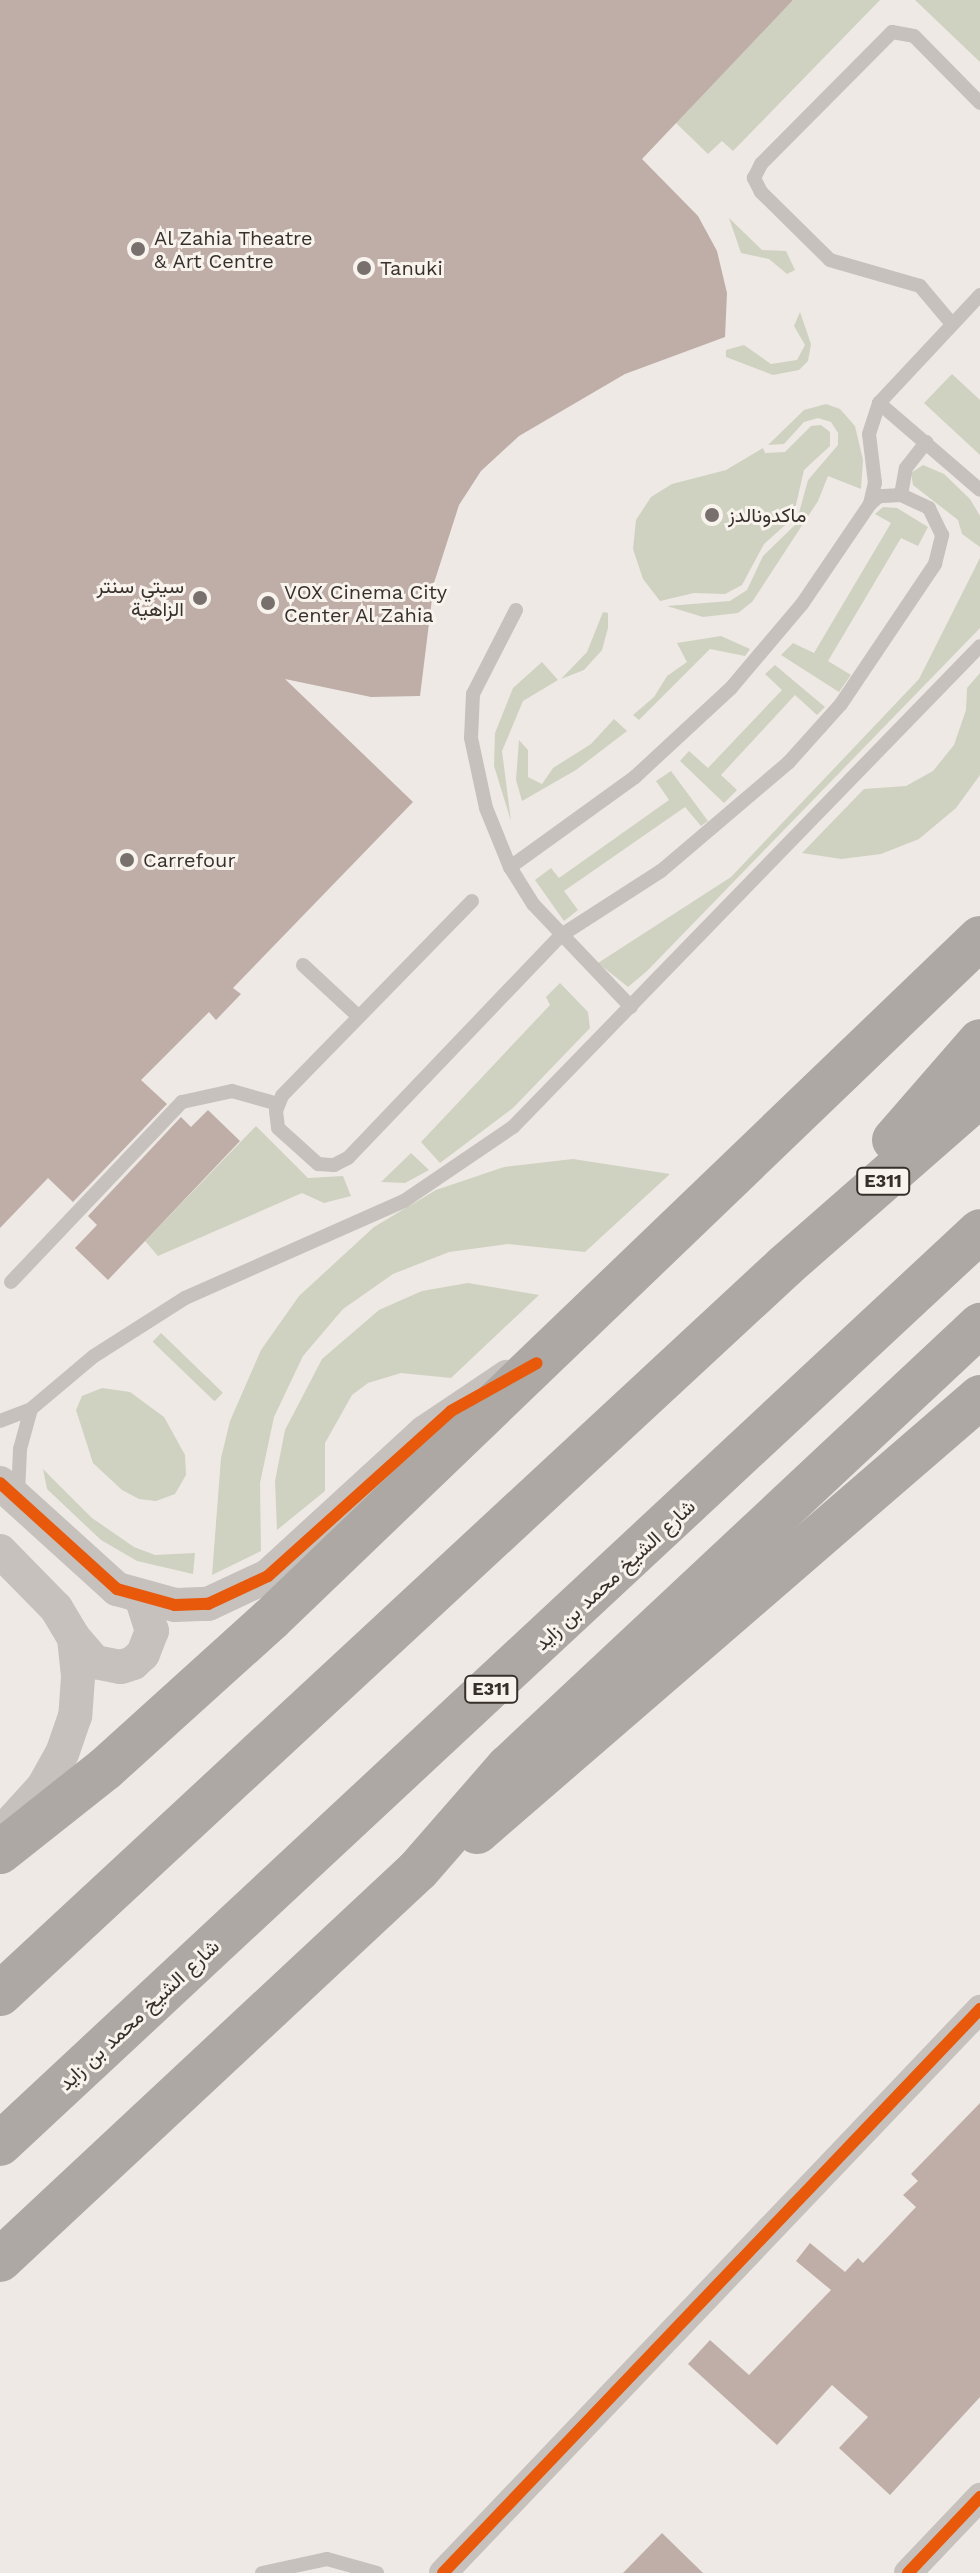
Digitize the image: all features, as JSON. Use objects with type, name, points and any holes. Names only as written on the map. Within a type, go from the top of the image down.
[{"type":"highway","points":[[0,1852],[106,1768],[271,1619],[980,938]]},
{"type":"highway","points":[[785,1266],[980,1041]]},
{"type":"highway","name":"E311","points":[[0,1994],[785,1266],[980,1095]]},
{"type":"highway","name":"شارع الشيخ محمد بن زايد","points":[[0,2144],[980,1231]]},
{"type":"highway","points":[[0,2260],[418,1870],[508,1767],[980,1325]]},
{"type":"highway","points":[[418,1870],[531,1789],[980,1397]]},
{"type":"street","points":[[9,1492],[74,1554],[117,1589],[142,1600],[208,1604],[240,1593],[268,1576],[451,1411],[537,1363]]},
{"type":"street","points":[[0,1551],[34,1582],[95,1662],[121,1667],[133,1663],[143,1654],[152,1631],[142,1600]]},
{"type":"street","points":[[0,1834],[43,1787],[62,1753],[76,1703],[74,1638]]},
{"type":"street","points":[[443,2573],[980,2009]]},
{"type":"street","points":[[908,2573],[980,2497]]},
{"type":"lane","points":[[952,324],[931,295],[908,279],[830,260],[761,192],[754,178],[761,164],[892,32],[914,36],[980,103]]},
{"type":"lane","points":[[870,504],[875,483],[869,434],[879,403],[980,295]]},
{"type":"lane","points":[[879,403],[980,490]]},
{"type":"lane","points":[[901,495],[906,468],[926,442]]},
{"type":"lane","points":[[278,1104],[282,1134],[318,1164],[342,1163],[560,936],[661,871],[726,820],[841,704],[920,592],[941,550],[942,535],[929,508],[901,495],[879,496],[870,504],[802,604],[731,688],[635,777],[510,867]]},
{"type":"lane","points":[[516,610],[481,672],[471,716],[477,773],[510,867],[560,936],[631,1007]]},
{"type":"lane","points":[[0,1421],[31,1409],[94,1356],[185,1298],[365,1221],[442,1179],[545,1098],[980,646]]},
{"type":"lane","points":[[278,1104],[472,901]]},
{"type":"lane","points":[[303,965],[359,1017]]},
{"type":"lane","points":[[11,1282],[182,1102],[232,1091],[278,1104]]},
{"type":"lane","points":[[9,1492],[31,1409]]},
{"type":"lane","points":[[262,2573],[327,2559],[377,2573]]},
{"type":"green space","points":[[793,0],[880,0],[733,151],[722,141],[708,154],[675,122]]},
{"type":"green space","points":[[915,0],[980,0],[980,62]]},
{"type":"green space","points":[[729,218],[762,250],[786,251],[795,270],[787,274],[769,259],[741,253]]},
{"type":"green space","points":[[800,312],[811,344],[808,361],[799,370],[773,375],[726,357],[726,350],[744,345],[771,364],[797,360],[805,345],[794,326]]},
{"type":"green space","points":[[952,374],[980,400],[980,455],[924,403]]},
{"type":"green space","points":[[826,404],[840,409],[855,426],[863,460],[861,489],[828,476],[818,501],[752,602],[738,613],[703,617],[667,606],[730,601],[747,590],[763,556],[796,524],[808,480],[838,445],[838,433],[831,422],[818,418],[804,422],[784,444],[768,445],[804,410]]},
{"type":"green space","points":[[821,425],[830,432],[830,446],[804,470],[793,518],[764,544],[742,585],[725,594],[694,593],[660,601],[643,579],[633,549],[636,520],[651,497],[672,484],[726,470],[763,448],[765,453],[785,452],[811,426]]},
{"type":"green space","points":[[923,465],[944,474],[970,499],[980,516],[980,547],[962,534],[958,520],[913,485],[911,473]]},
{"type":"green space","points":[[883,507],[897,508],[928,527],[918,546],[901,538],[828,661],[851,675],[839,692],[781,655],[793,643],[814,653],[891,523],[875,514]]},
{"type":"green space","points":[[980,558],[980,628],[647,971],[628,987],[598,963],[731,877],[919,679]]},
{"type":"green space","points":[[603,612],[608,613],[608,628],[602,650],[584,670],[561,679],[587,652]]},
{"type":"green space","points":[[721,636],[750,649],[745,656],[710,649],[639,720],[633,715],[654,697],[667,676],[687,662],[677,643]]},
{"type":"green space","points":[[542,662],[558,680],[523,701],[502,751],[511,821],[494,766],[495,733],[513,688]]},
{"type":"green space","points":[[775,665],[825,707],[817,715],[795,695],[721,775],[737,790],[724,803],[680,761],[689,751],[708,768],[782,690],[765,674]]},
{"type":"green space","points":[[980,673],[980,775],[956,808],[919,839],[881,854],[841,859],[802,853],[864,789],[906,786],[933,771],[954,745],[966,710],[967,688]]},
{"type":"green space","points":[[614,719],[627,731],[576,770],[522,801],[516,780],[519,740],[528,750],[528,777],[542,784],[553,768],[591,744]]},
{"type":"green space","points":[[671,771],[708,821],[701,826],[685,807],[564,891],[578,910],[564,921],[535,880],[551,868],[559,878],[669,800],[656,781]]},
{"type":"green space","points":[[560,983],[588,1012],[590,1028],[513,1108],[440,1163],[421,1142],[550,1005],[546,997]]},
{"type":"green space","points":[[256,1126],[308,1178],[343,1176],[351,1196],[324,1203],[302,1193],[158,1256],[145,1241]]},
{"type":"green space","points":[[411,1153],[429,1170],[405,1183],[381,1182]]},
{"type":"green space","points":[[573,1159],[670,1174],[585,1252],[508,1244],[449,1252],[393,1274],[343,1309],[303,1356],[274,1417],[260,1483],[261,1551],[212,1575],[221,1458],[230,1421],[261,1350],[299,1296],[374,1227],[436,1190],[504,1167]]},
{"type":"green space","points":[[468,1283],[539,1295],[451,1378],[401,1373],[368,1383],[352,1395],[325,1443],[325,1491],[277,1530],[275,1481],[285,1430],[322,1359],[379,1310],[422,1291]]},
{"type":"green space","points":[[161,1333],[223,1393],[215,1401],[153,1342]]},
{"type":"green space","points":[[102,1388],[130,1392],[164,1417],[185,1455],[186,1475],[175,1494],[156,1501],[139,1499],[122,1490],[93,1463],[76,1410],[82,1396]]},
{"type":"green space","points":[[43,1469],[92,1518],[134,1547],[155,1555],[195,1553],[193,1574],[137,1561],[101,1540],[47,1489]]},
{"type":"building","name":"سيتي سنتر الزاهية","points":[[0,0],[793,0],[642,159],[698,216],[717,251],[727,293],[725,337],[625,374],[519,436],[481,471],[459,505],[434,583],[420,696],[371,697],[285,679],[413,802],[233,988],[241,994],[216,1020],[209,1012],[141,1080],[167,1104],[73,1202],[48,1178],[0,1228]]},
{"type":"building","points":[[208,1110],[240,1141],[108,1280],[75,1248],[97,1225],[88,1216],[181,1117],[191,1127]]},
{"type":"building","points":[[980,2103],[980,2397],[890,2495],[839,2448],[868,2417],[832,2385],[777,2445],[688,2364],[710,2340],[749,2375],[831,2290],[796,2261],[810,2243],[845,2272],[858,2258],[863,2263],[916,2207],[903,2195],[918,2181],[911,2174]]},
{"type":"building","points":[[662,2533],[703,2573],[623,2573]]},
{"type":"cycle path","points":[[0,1483],[117,1589],[175,1605],[208,1604],[268,1576],[451,1411],[537,1363]]},
{"type":"cycle path","points":[[443,2573],[980,2009]]},
{"type":"cycle path","points":[[908,2573],[980,2497]]},
{"type":"place","name":"Al Zahia Theatre & Art Centre","points":[[138,249]]},
{"type":"place","name":"Tanuki","points":[[364,268]]},
{"type":"place","name":"ماكدونالدز","points":[[712,515]]},
{"type":"place","name":"سيتي سنتر الزاهية","points":[[200,598]]},
{"type":"place","name":"VOX Cinema City Center Al Zahia","points":[[268,603]]},
{"type":"place","name":"Carrefour","points":[[127,860]]}]
